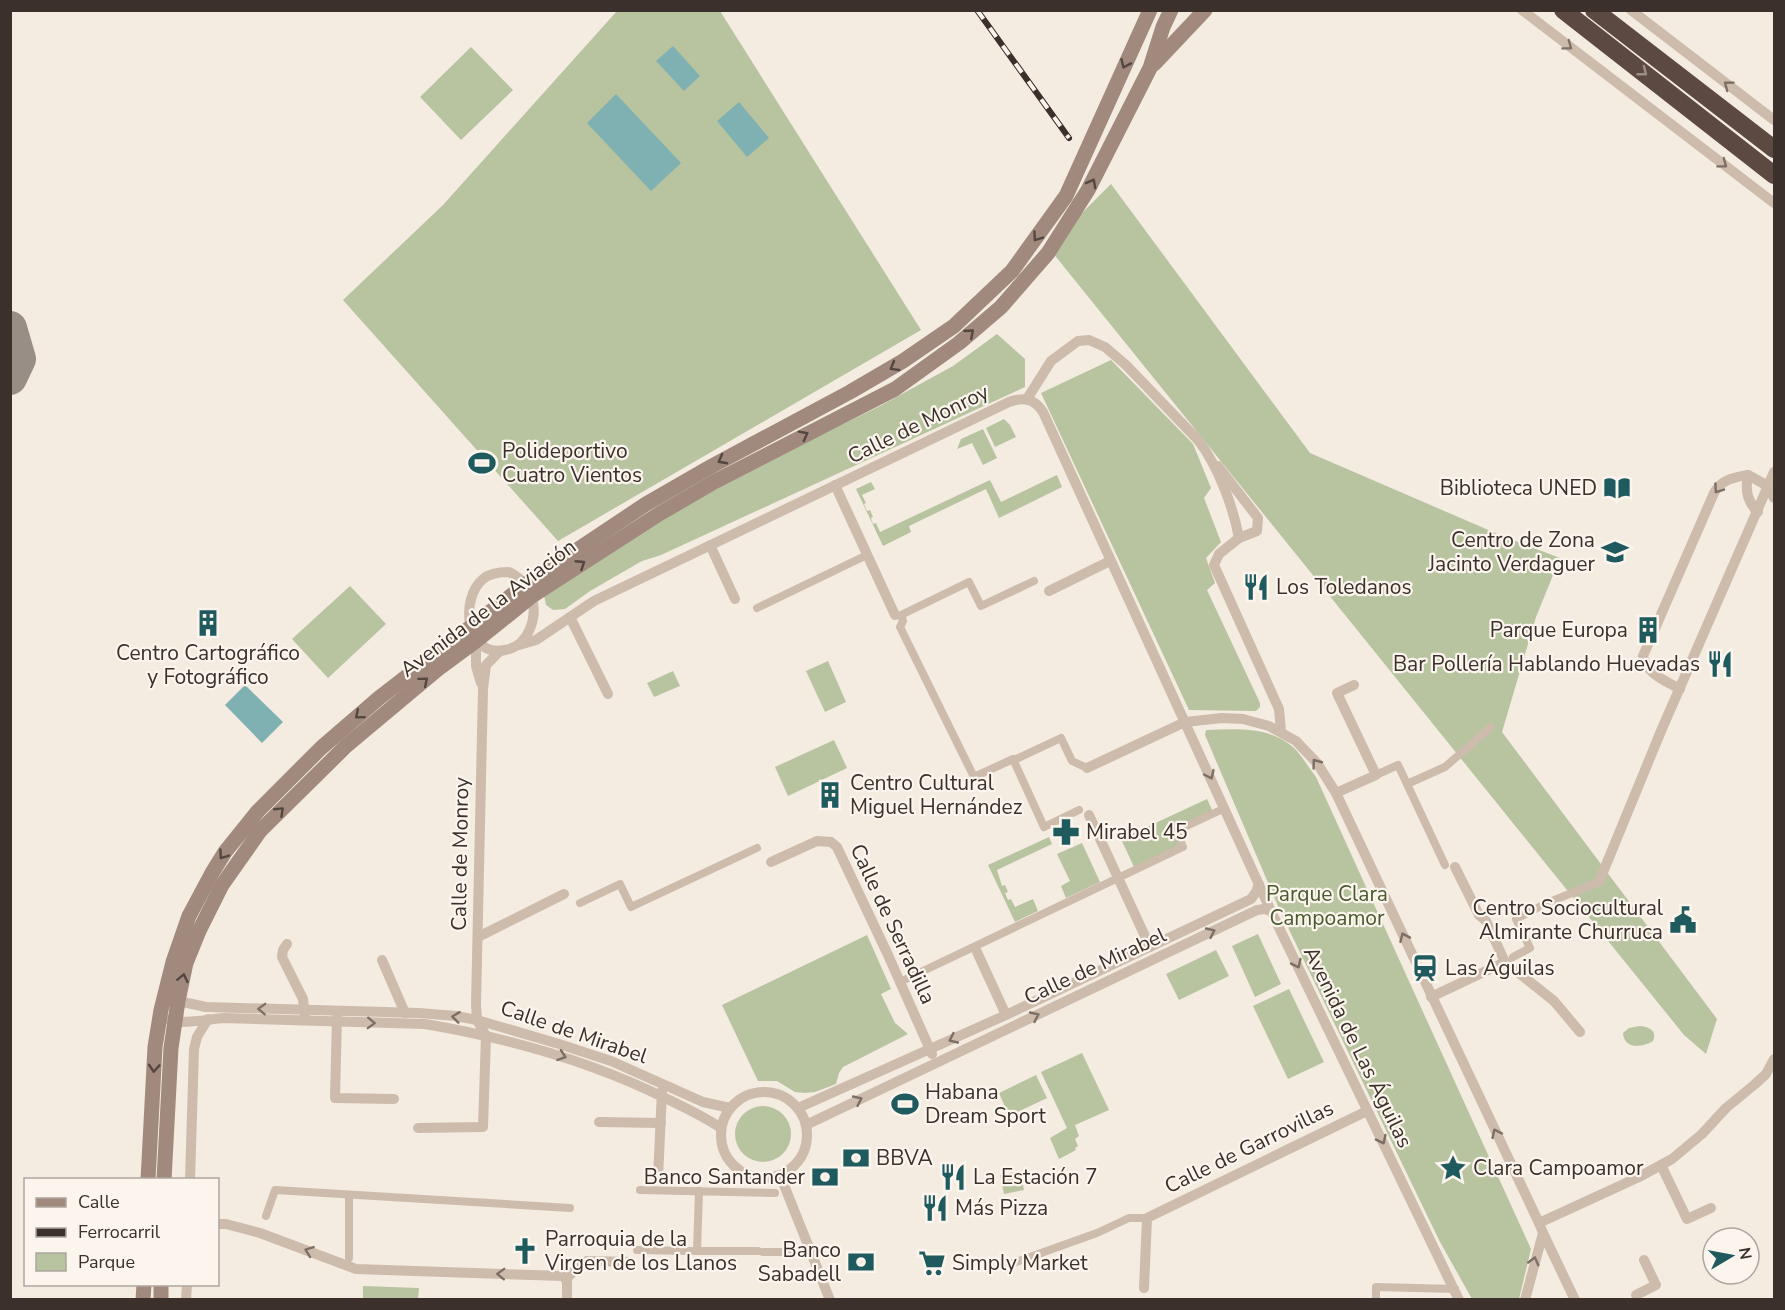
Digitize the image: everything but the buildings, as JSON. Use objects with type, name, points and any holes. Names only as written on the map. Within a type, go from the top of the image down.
[{"type":"highway","points":[[1563,10],[1774,175]]},
{"type":"highway","points":[[1594,10],[1774,150]]},
{"type":"main road","name":"Avenida de la Aviación","points":[[165,1178],[169,1064],[186,963],[222,885],[260,831],[346,746],[646,504],[712,465],[850,392],[903,361],[954,326],[1012,271],[1066,196],[1150,10]]},
{"type":"main road","name":"Avenida de la Aviación","points":[[148,1178],[155,1047],[173,962],[189,916],[206,883],[225,852],[258,811],[321,748],[379,698],[470,626],[531,597],[714,482],[895,389],[959,343],[1000,307],[1048,253],[1088,190],[1150,68],[1171,10]]},
{"type":"main road","points":[[1150,68],[1205,10]]},
{"type":"street","points":[[1522,10],[1774,203]]},
{"type":"street","points":[[1631,10],[1774,120]]},
{"type":"street","points":[[1023,399],[1051,361],[1078,342],[1089,340],[1105,347],[1126,365],[1190,432],[1258,518],[1257,531],[1239,538],[1219,554],[1214,565],[1279,709],[1281,731]]},
{"type":"street","name":"Calle de Monroy","points":[[477,1020],[483,689],[486,666],[500,651],[536,640],[594,601],[1023,399]]},
{"type":"street","name":"Avenida de Las Águilas","points":[[1023,399],[1036,403],[1043,412],[1258,884],[1457,1294]]},
{"type":"street","points":[[1208,454],[1236,520],[1239,538]]},
{"type":"street","points":[[1431,997],[1530,948],[1516,919],[1547,903],[1599,882],[1774,472]]},
{"type":"street","points":[[1748,475],[1747,495],[1751,506],[1758,512]]},
{"type":"street","points":[[1680,689],[1651,671],[1644,663],[1643,656],[1718,485],[1724,481],[1748,475],[1768,486],[1774,498]]},
{"type":"street","name":"Calle de Monroy","points":[[835,486],[898,615]]},
{"type":"street","points":[[710,545],[735,599]]},
{"type":"street","points":[[757,608],[867,555]]},
{"type":"street","points":[[1049,591],[1110,561]]},
{"type":"street","name":"Calle de Monroy","points":[[483,689],[476,666],[476,641],[469,617],[473,593],[483,579],[491,574],[509,572],[519,577],[531,597],[537,620],[541,624],[545,626],[566,620]]},
{"type":"street","points":[[1034,581],[981,606],[969,582],[898,615],[903,621],[900,627],[974,777],[1061,738],[1072,761],[1087,768],[1185,722],[1222,718],[1244,719],[1281,731],[1296,741],[1317,763],[1336,794],[1575,1299]]},
{"type":"street","points":[[519,645],[529,631],[531,597]]},
{"type":"street","points":[[566,620],[608,694]]},
{"type":"street","points":[[476,641],[485,648],[500,651]]},
{"type":"street","points":[[452,659],[464,658],[476,666]]},
{"type":"street","points":[[1354,685],[1337,693],[1376,775]]},
{"type":"street","points":[[1407,784],[1445,767],[1491,727]]},
{"type":"street","points":[[1014,760],[1044,827],[1084,812]]},
{"type":"street","points":[[1336,794],[1398,765],[1450,866],[1479,915],[1486,921],[1509,959],[1554,1001],[1580,1032]]},
{"type":"street","points":[[900,982],[976,949],[1118,877],[1183,847],[1176,831],[1225,808]]},
{"type":"street","name":"Calle de Mirabel","points":[[1084,812],[1118,877],[1150,947]]},
{"type":"street","name":"Calle de Serradilla","points":[[771,862],[817,841],[831,842],[837,847],[930,1050]]},
{"type":"street","points":[[580,903],[620,884],[631,907],[757,848]]},
{"type":"street","name":"Calle de Mirabel","points":[[798,1108],[930,1050],[1251,899],[1258,884]]},
{"type":"street","points":[[478,937],[564,894]]},
{"type":"street","name":"Calle de Mirabel","points":[[806,1125],[1257,910],[1272,911]]},
{"type":"street","points":[[287,944],[282,957],[303,999],[305,1016]]},
{"type":"street","name":"Calle de Mirabel","points":[[976,949],[1006,1014]]},
{"type":"street","points":[[382,960],[405,1013]]},
{"type":"street","points":[[178,1001],[161,1010],[194,1049]]},
{"type":"street","name":"Calle de Mirabel","points":[[178,1001],[206,1007],[305,1016]]},
{"type":"street","name":"Calle de Mirabel","points":[[177,1027],[207,1019],[405,1013],[456,1016],[477,1020],[588,1053],[703,1102],[730,1108]]},
{"type":"street","points":[[337,1016],[334,1098],[394,1099]]},
{"type":"street","name":"Calle de Mirabel","points":[[337,1016],[425,1024],[545,1050],[598,1068],[663,1097],[721,1128]]},
{"type":"street","points":[[190,1178],[194,1049],[197,1037],[207,1019]]},
{"type":"street","name":"Calle de Mirabel","points":[[418,1128],[483,1127],[486,1036],[477,1020]]},
{"type":"street","points":[[930,1050],[936,1063]]},
{"type":"street","points":[[1525,1299],[1541,1228],[1672,1159],[1702,1134],[1726,1108],[1755,1085],[1766,1074],[1774,1059]]},
{"type":"street","name":"Calle de Mirabel","points":[[658,1178],[663,1097],[659,1082]]},
{"type":"street","points":[[758,1092],[777,1094],[788,1099],[798,1108],[804,1116],[806,1125],[805,1149],[797,1163],[780,1175],[768,1178],[752,1176],[737,1168],[725,1153],[721,1128],[730,1108],[744,1096],[758,1092]]},
{"type":"street","name":"Calle de Garrovillas","points":[[1008,1265],[1097,1233],[1129,1218],[1147,1218],[1367,1111]]},
{"type":"street","points":[[599,1122],[661,1123]]},
{"type":"street","points":[[1662,1165],[1687,1219],[1711,1208]]},
{"type":"street","points":[[780,1175],[830,1299]]},
{"type":"street","points":[[266,1216],[275,1190],[570,1208]]},
{"type":"street","points":[[640,1190],[775,1193]]},
{"type":"street","points":[[695,1251],[699,1191]]},
{"type":"street","points":[[349,1195],[349,1258]]},
{"type":"street","name":"Calle de Garrovillas","points":[[1144,1288],[1147,1218]]},
{"type":"street","points":[[219,1224],[260,1233],[356,1269],[563,1277],[587,1261],[631,1262]]},
{"type":"street","points":[[637,1250],[797,1252]]},
{"type":"street","points":[[1633,1298],[1656,1285],[1644,1260]]},
{"type":"street","points":[[563,1277],[567,1299]]},
{"type":"street","name":"Avenida de Las Águilas","points":[[1376,1299],[1376,1287],[1457,1294]]},
{"type":"green space","points":[[617,11],[720,11],[921,330],[558,541],[343,300],[443,205]]},
{"type":"green space","points":[[471,47],[513,90],[461,140],[420,97]]},
{"type":"green space","points":[[1111,184],[1310,453],[1500,535],[1560,558],[1536,617],[1502,732],[1717,1019],[1706,1054],[1684,1035],[1048,247]]},
{"type":"green space","points":[[997,334],[1025,359],[1025,387],[661,555],[642,561],[590,591],[565,609],[553,610],[546,605],[544,595],[657,521],[953,366]]},
{"type":"green space","points":[[1111,360],[1193,444],[1211,488],[1204,498],[1221,542],[1206,558],[1215,583],[1207,590],[1260,703],[1256,711],[1189,710],[1041,393]]},
{"type":"green space","points":[[1004,419],[1016,437],[995,447],[986,428]]},
{"type":"green space","points":[[983,429],[997,458],[983,465],[972,443],[957,449],[961,439]]},
{"type":"green space","points":[[1057,475],[1062,487],[999,518],[986,489],[909,526],[911,532],[883,546],[856,489],[871,482],[875,489],[862,495],[867,511],[870,510],[873,517],[871,518],[873,524],[876,523],[880,532],[990,480],[1001,502]]},
{"type":"green space","points":[[350,586],[386,624],[328,678],[292,639]]},
{"type":"green space","points":[[828,661],[846,702],[825,712],[806,671]]},
{"type":"green space","points":[[673,671],[680,686],[654,697],[647,683]]},
{"type":"green space","name":"Parque Clara Campoamor","points":[[1206,730],[1254,731],[1276,737],[1287,742],[1296,750],[1316,777],[1531,1249],[1519,1299],[1472,1299],[1439,1240],[1281,913],[1205,735]]},
{"type":"green space","points":[[834,740],[847,768],[788,796],[775,767]]},
{"type":"green space","points":[[1207,799],[1213,812],[1173,831],[1180,846],[1134,867],[1121,839]]},
{"type":"green space","points":[[1049,837],[1052,844],[997,870],[1002,886],[1005,885],[1008,892],[1005,893],[1008,900],[1011,899],[1015,907],[1033,899],[1038,911],[1015,922],[988,865]]},
{"type":"green space","points":[[1082,843],[1100,882],[1066,898],[1061,886],[1070,881],[1057,854]]},
{"type":"green space","points":[[1258,934],[1281,984],[1255,997],[1232,946]]},
{"type":"green space","points":[[867,935],[891,989],[881,994],[895,1023],[908,1034],[843,1067],[836,1084],[815,1092],[795,1092],[777,1081],[758,1081],[722,1005]]},
{"type":"green space","points":[[1216,950],[1229,976],[1179,1000],[1166,974]]},
{"type":"green space","points":[[1289,989],[1324,1062],[1288,1079],[1253,1006]]},
{"type":"green space","points":[[1640,1026],[1652,1030],[1653,1041],[1634,1046],[1627,1042],[1623,1033],[1629,1028]]},
{"type":"green space","points":[[1082,1053],[1109,1110],[1075,1125],[1079,1136],[1075,1139],[1078,1146],[1076,1150],[1059,1159],[1050,1138],[1067,1128],[1041,1072]]},
{"type":"green space","points":[[1036,1075],[1047,1098],[1009,1116],[999,1093]]},
{"type":"green space","points":[[757,1106],[769,1106],[783,1114],[791,1128],[789,1145],[783,1154],[769,1162],[757,1162],[740,1150],[735,1140],[735,1128],[747,1111]]},
{"type":"green space","points":[[1020,1171],[1024,1190],[1004,1194],[1000,1175]]},
{"type":"green space","points":[[363,1286],[419,1288],[418,1299],[363,1299]]},
{"type":"water","points":[[673,46],[700,76],[684,91],[656,61]]},
{"type":"water","points":[[616,94],[681,163],[651,191],[587,123]]},
{"type":"water","points":[[739,102],[769,138],[747,157],[717,121]]},
{"type":"water","points":[[245,685],[283,722],[262,743],[225,705]]},
{"type":"taxiway","points":[[10,328],[19,359],[10,378]]},
{"type":"railway","points":[[977,10],[1069,138]]},
{"type":"place","name":"Polideportivo Cuatro Vientos","points":[[482,463]]},
{"type":"place","name":"Biblioteca UNED","points":[[1617,488]]},
{"type":"place","name":"Centro de Zona Jacinto Verdaguer","points":[[1615,552]]},
{"type":"place","name":"Los Toledanos","points":[[1256,587]]},
{"type":"place","name":"Centro Cartográfico y Fotográfico","points":[[208,623]]},
{"type":"place","name":"Parque Europa","points":[[1648,630]]},
{"type":"place","name":"Bar Pollería Hablando Huevadas","points":[[1720,664]]},
{"type":"place","name":"Centro Cultural Miguel Hernández","points":[[830,795]]},
{"type":"place","name":"Mirabel 45","points":[[1066,832]]},
{"type":"place","name":"Centro Sociocultural Almirante Churruca","points":[[1683,920]]},
{"type":"place","name":"Las Águilas","points":[[1425,968]]},
{"type":"place","name":"Habana Dream Sport","points":[[905,1104]]},
{"type":"place","name":"BBVA","points":[[856,1158]]},
{"type":"place","name":"Clara Campoamor","points":[[1453,1168]]},
{"type":"place","name":"Banco Santander","points":[[825,1177]]},
{"type":"place","name":"La Estación 7","points":[[953,1177]]},
{"type":"place","name":"Más Pizza","points":[[935,1208]]},
{"type":"place","name":"Parroquia de la Virgen de los Llanos","points":[[525,1251]]},
{"type":"place","name":"Banco Sabadell","points":[[861,1262]]},
{"type":"place","name":"Simply Market","points":[[932,1263]]}]
